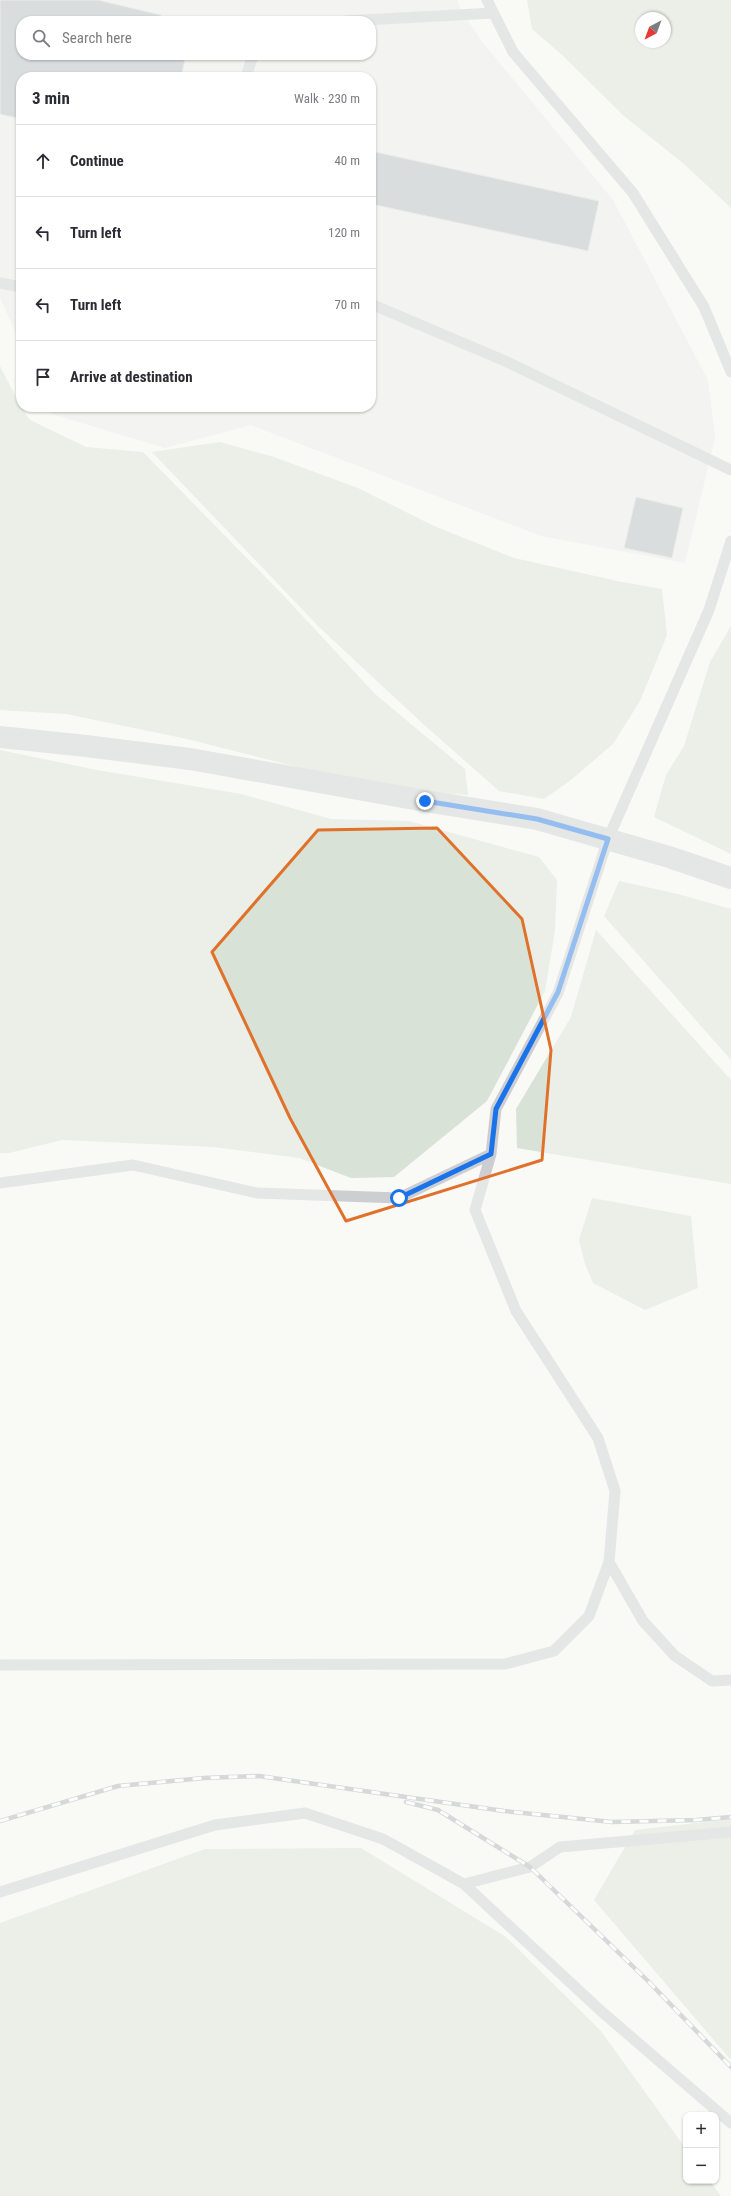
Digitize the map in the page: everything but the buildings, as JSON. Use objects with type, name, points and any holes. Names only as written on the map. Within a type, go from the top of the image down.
[{"type":"street","points":[[0,737],[190,759],[425,801],[537,819],[669,857],[731,878]]},
{"type":"lane","points":[[487,0],[513,52],[633,194],[704,306],[731,372]]},
{"type":"lane","points":[[376,19],[493,13]]},
{"type":"lane","points":[[248,72],[251,60]]},
{"type":"lane","points":[[0,283],[16,285]]},
{"type":"lane","points":[[376,306],[505,361],[731,470]]},
{"type":"lane","points":[[0,1665],[505,1664],[554,1651],[589,1616],[609,1562],[615,1491],[598,1438],[516,1311],[475,1210],[491,1154],[496,1109],[558,992],[608,839],[709,610],[731,541]]},
{"type":"lane","points":[[0,1183],[133,1165],[257,1193],[399,1198],[491,1154]]},
{"type":"lane","points":[[609,1562],[643,1622],[675,1656],[712,1681],[731,1680]]},
{"type":"lane","points":[[0,1892],[215,1825],[305,1813],[383,1839],[464,1884],[601,2011],[731,2123]]},
{"type":"lane","points":[[464,1884],[530,1867],[560,1847],[731,1832]]},
{"type":"highlighted area","points":[[437,828],[522,919],[551,1050],[542,1160],[346,1221],[290,1118],[212,952],[318,830]]},
{"type":"shaded area","points":[[0,0],[457,0],[462,12],[484,44],[613,200],[708,380],[715,438],[685,563],[541,536],[251,425],[165,448],[52,414],[51,412],[376,412],[376,72],[16,72],[16,333],[0,298]]},
{"type":"shaded area","points":[[527,0],[731,0],[731,208],[684,164],[624,116],[562,55],[532,29]]},
{"type":"shaded area","points":[[0,366],[16,397],[16,412],[24,412],[30,420],[86,447],[143,452],[284,596],[375,694],[465,769],[468,795],[410,791],[305,769],[187,739],[66,714],[0,710]]},
{"type":"shaded area","points":[[220,442],[274,457],[358,488],[434,526],[514,558],[622,582],[662,589],[667,635],[640,701],[613,744],[571,780],[544,799],[499,791],[422,723],[320,628],[152,452]]},
{"type":"shaded area","points":[[731,626],[731,854],[654,817],[666,775],[684,746],[710,662]]},
{"type":"shaded area","points":[[0,750],[97,770],[241,794],[331,819],[409,821],[539,857],[557,880],[555,931],[545,991],[487,1101],[394,1177],[351,1178],[299,1158],[214,1147],[62,1140],[9,1153],[0,1153]]},
{"type":"shaded area","points":[[619,881],[678,894],[731,909],[731,1060],[604,916]]},
{"type":"shaded area","points":[[596,930],[731,1080],[731,1184],[517,1148],[516,1109],[571,1017]]},
{"type":"shaded area","points":[[592,1198],[691,1216],[698,1288],[645,1310],[593,1283],[585,1264],[579,1240]]},
{"type":"shaded area","points":[[731,1819],[731,2060],[594,1900],[635,1830]]},
{"type":"shaded area","points":[[361,1848],[506,1937],[601,2031],[683,2145],[683,2184],[712,2184],[721,2196],[0,2196],[0,1923],[205,1849]]},
{"type":"railway","points":[[0,1821],[118,1786],[204,1778],[259,1776],[504,1811],[612,1822],[696,1820],[731,1817]]},
{"type":"railway","points":[[406,1802],[438,1810],[530,1867],[648,1981],[731,2067]]},
{"type":"route","points":[[399,1198],[491,1154],[496,1109],[558,992],[608,839],[537,819],[425,801]]}]
